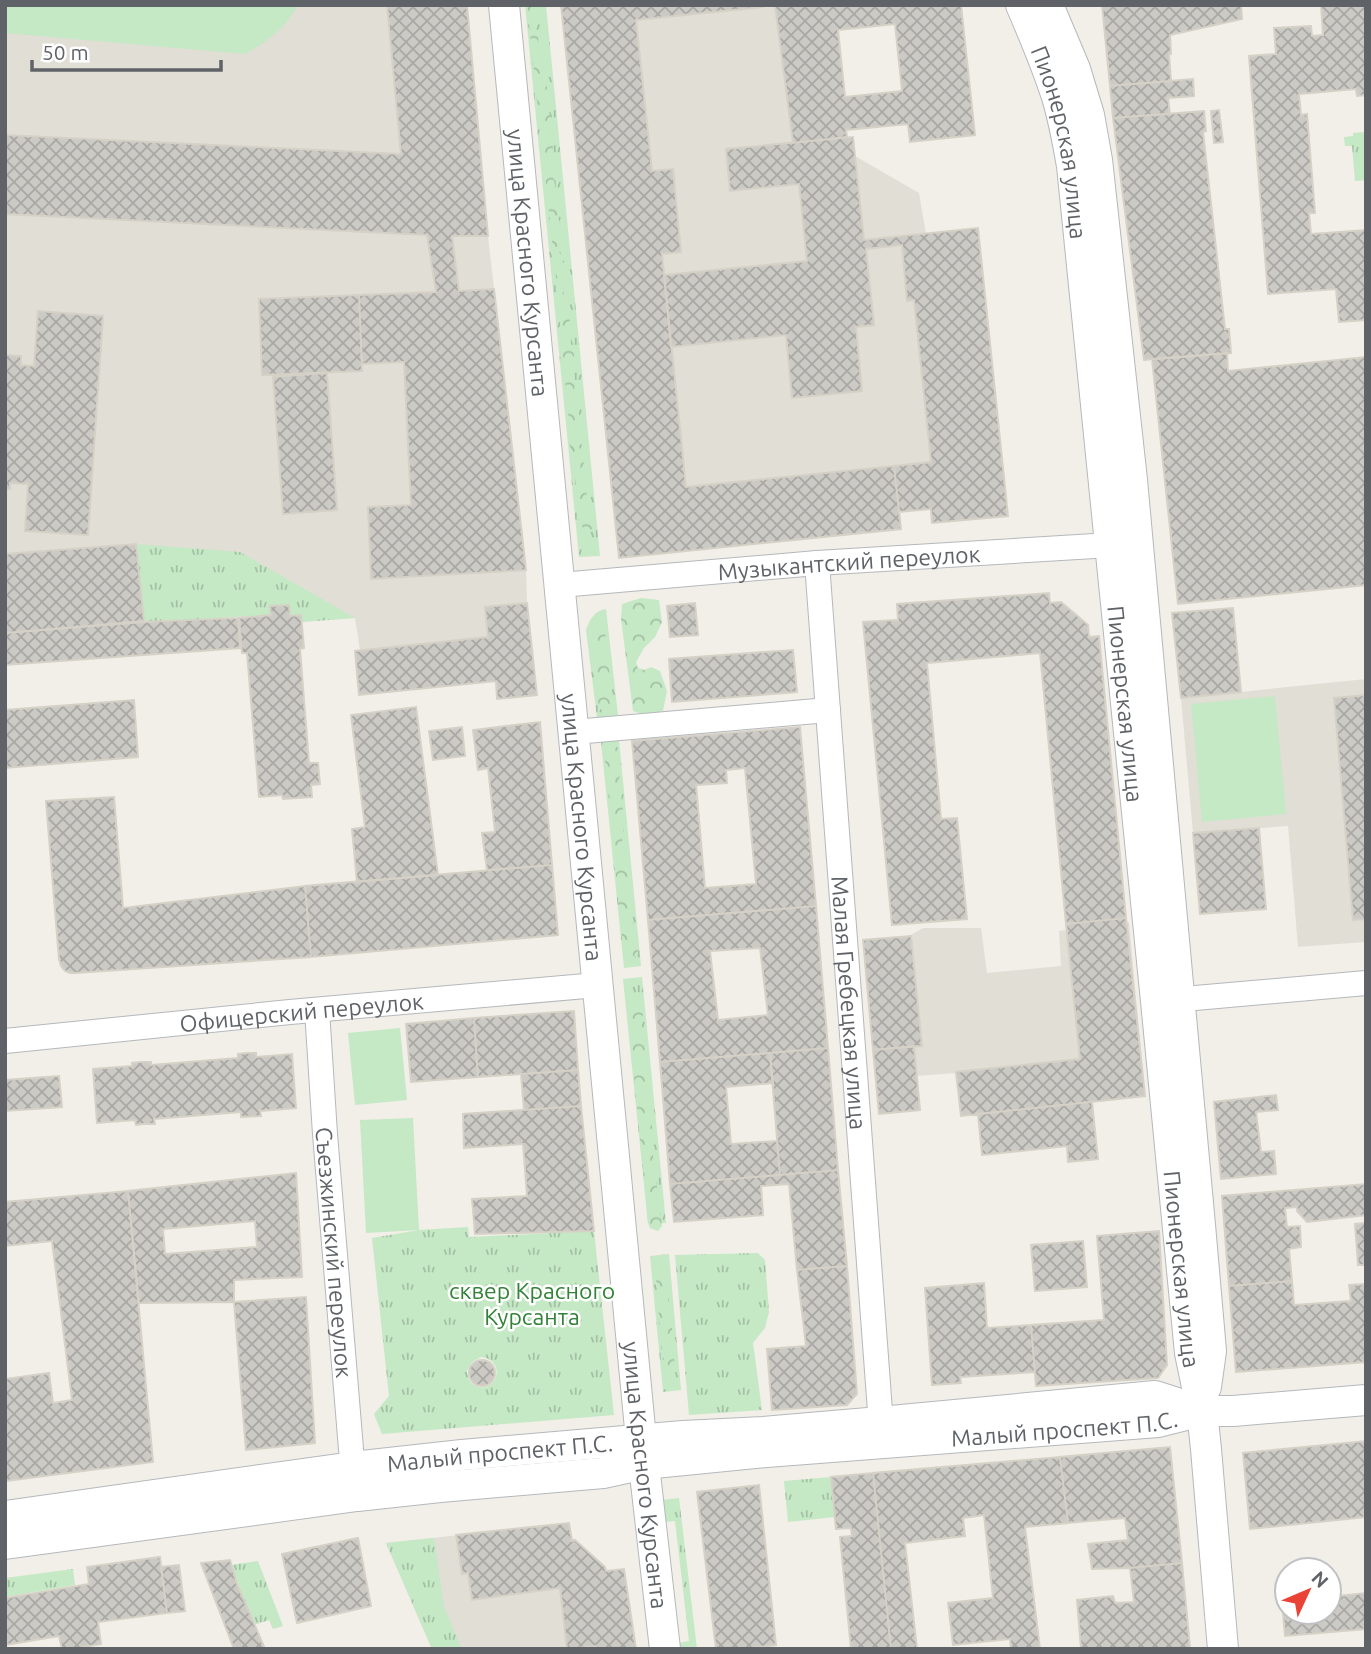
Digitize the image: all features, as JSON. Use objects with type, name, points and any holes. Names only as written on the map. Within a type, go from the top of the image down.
[{"type":"street","name":"улица Красного Курсанта","points":[[504,5],[597,985],[665,1649]]},
{"type":"street","name":"Пионерская улица","points":[[1021,5],[1057,96],[1066,133],[1124,545],[1168,1000],[1210,1351],[1202,1411],[1223,1649]]},
{"type":"street","name":"Пионерская улица","points":[[1048,5],[1075,69],[1097,160],[1132,480],[1124,545]]},
{"type":"street","name":"Музыкантский переулок","points":[[560,585],[817,563],[1124,545]]},
{"type":"street","name":"Малая Гребецкая улица","points":[[817,563],[882,1433]]},
{"type":"street","points":[[574,732],[828,710]]},
{"type":"street","points":[[1168,1000],[1366,983]]},
{"type":"street","name":"Офицерский переулок","points":[[5,1041],[597,985]]},
{"type":"street","name":"Съезжинский переулок","points":[[317,1010],[355,1482]]},
{"type":"street","name":"Малый проспект П.С.","points":[[5,1516],[355,1482],[440,1487],[603,1473],[643,1452],[766,1452],[882,1433],[1155,1396],[1202,1411],[1366,1400]]},
{"type":"street","name":"Малый проспект П.С.","points":[[5,1544],[355,1482]]},
{"type":"shaded area","points":[[5,5],[467,5],[488,236],[526,570],[527,603],[485,607],[488,637],[360,650],[355,618],[302,622],[301,615],[290,616],[271,606],[271,615],[144,622],[136,544],[5,554]]},
{"type":"shaded area","points":[[561,5],[775,6],[793,142],[853,137],[855,156],[919,193],[926,234],[978,228],[1008,516],[932,523],[930,509],[899,512],[901,529],[619,558]]},
{"type":"shaded area","points":[[1366,679],[1366,942],[1298,947],[1288,826],[1193,833],[1181,698]]},
{"type":"shaded area","points":[[1129,922],[1145,1096],[961,1116],[956,1073],[916,1076],[863,940],[909,936],[923,928],[981,928],[987,973],[1061,966],[1059,931]]},
{"type":"shaded area","points":[[569,1523],[572,1540],[606,1571],[624,1569],[636,1649],[432,1649],[386,1543]]},
{"type":"green space","points":[[5,5],[298,5],[288,21],[275,34],[245,54],[5,33]]},
{"type":"green space","points":[[525,5],[546,5],[600,556],[579,557]]},
{"type":"green space","points":[[527,5],[535,5],[538,17],[536,30],[547,88],[545,102],[550,114],[554,201],[562,232],[557,249],[565,266],[561,284],[569,310],[574,355],[571,365],[579,415],[577,441],[584,465],[582,479],[592,529],[585,532],[578,518]]},
{"type":"green space","points":[[1366,132],[1366,180],[1355,181],[1352,146],[1345,146],[1344,137]]},
{"type":"green space","points":[[136,544],[240,552],[355,618],[302,622],[301,615],[290,616],[271,606],[271,615],[144,622]]},
{"type":"green space","points":[[641,598],[659,600],[662,622],[655,637],[644,648],[636,662],[638,668],[644,670],[651,667],[660,671],[667,691],[663,711],[646,715],[633,711],[621,619],[622,604]]},
{"type":"green space","points":[[606,609],[618,715],[597,718],[586,630],[593,616]]},
{"type":"green space","points":[[603,613],[605,618],[604,649],[610,673],[608,687],[612,699],[610,710],[603,711],[599,708],[590,637],[593,622]]},
{"type":"green space","points":[[1275,696],[1286,814],[1202,822],[1191,704]]},
{"type":"green space","points":[[619,740],[641,966],[624,968],[601,742]]},
{"type":"green space","points":[[611,744],[618,748],[619,754],[624,822],[622,843],[638,953],[634,958],[625,955],[623,949],[604,749]]},
{"type":"green space","points":[[642,977],[666,1223],[648,1224],[623,979]]},
{"type":"green space","points":[[634,997],[641,1001],[643,1008],[642,1026],[648,1075],[645,1096],[652,1127],[662,1226],[658,1231],[650,1228],[648,1223],[627,1002]]},
{"type":"green space","points":[[400,1028],[407,1100],[355,1105],[348,1033]]},
{"type":"green space","points":[[413,1118],[419,1230],[366,1233],[360,1120]]},
{"type":"green space","name":"сквер Красного Курсанта","points":[[468,1227],[469,1237],[594,1231],[614,1415],[382,1434],[374,1414],[389,1396],[372,1238],[419,1230]],"holes":[[[481,1357],[490,1360],[497,1371],[493,1382],[488,1386],[474,1385],[467,1371],[472,1362]]]},
{"type":"green space","points":[[758,1253],[765,1260],[769,1312],[765,1328],[753,1343],[762,1410],[689,1415],[675,1255]]},
{"type":"green space","points":[[669,1254],[681,1390],[663,1392],[650,1256]]},
{"type":"green space","points":[[664,1268],[669,1278],[667,1307],[672,1328],[676,1384],[667,1376],[661,1346],[656,1278],[659,1270]]},
{"type":"green space","points":[[831,1477],[835,1517],[788,1522],[784,1481]]},
{"type":"green space","points":[[679,1498],[697,1649],[678,1649],[678,1643],[689,1641],[675,1521],[663,1522],[661,1500]]},
{"type":"green space","points":[[434,1538],[444,1607],[462,1649],[432,1649],[386,1543]]},
{"type":"green space","points":[[258,1561],[283,1626],[273,1629],[269,1620],[254,1625],[231,1565]]},
{"type":"green space","points":[[73,1569],[75,1585],[5,1597],[5,1578]]},
{"type":"building","points":[[387,5],[467,5],[488,236],[452,236],[459,291],[494,289],[526,570],[371,579],[368,507],[411,505],[404,362],[362,364],[359,295],[436,292],[427,235],[5,214],[5,135],[401,154]]},
{"type":"building","points":[[561,5],[763,5],[636,20],[652,171],[673,169],[681,252],[662,254],[686,487],[894,466],[901,529],[619,558]]},
{"type":"building","points":[[775,5],[961,5],[975,135],[910,142],[908,124],[846,130],[847,137],[793,143]],"holes":[[[895,24],[902,91],[845,97],[838,30]]]},
{"type":"building","points":[[1102,5],[1241,5],[1242,19],[1170,35],[1171,81],[1110,86]]},
{"type":"building","points":[[1321,5],[1366,5],[1366,95],[1357,96],[1356,89],[1299,94],[1301,115],[1307,114],[1315,213],[1309,213],[1311,234],[1366,230],[1366,320],[1339,322],[1336,289],[1268,294],[1249,56],[1276,54],[1274,28],[1311,26],[1312,36],[1323,35]]},
{"type":"building","points":[[1193,79],[1194,96],[1168,98],[1170,114],[1113,118],[1110,86]]},
{"type":"building","points":[[1219,110],[1223,142],[1214,143],[1211,111]]},
{"type":"building","points":[[1204,111],[1206,131],[1203,132],[1225,329],[1229,329],[1231,353],[1144,360],[1113,118]]},
{"type":"building","points":[[853,137],[864,240],[978,228],[1008,516],[932,523],[931,509],[899,512],[894,466],[931,462],[914,300],[907,301],[902,245],[866,249],[874,325],[856,327],[862,391],[792,398],[786,335],[671,347],[664,275],[807,261],[799,184],[730,191],[726,149]]},
{"type":"building","points":[[359,295],[362,371],[262,375],[259,299]]},
{"type":"building","points":[[38,311],[103,316],[88,535],[25,531],[28,484],[10,483],[10,489],[5,489],[5,355],[21,356],[21,365],[34,366]]},
{"type":"building","points":[[1227,353],[1228,371],[1366,357],[1366,585],[1178,604],[1152,359]]},
{"type":"building","points":[[327,373],[337,510],[283,514],[273,377]]},
{"type":"building","points":[[136,544],[144,621],[5,633],[5,554]]},
{"type":"building","points":[[1049,593],[1050,603],[1061,602],[1088,625],[1089,637],[1099,636],[1126,918],[1066,924],[1040,653],[927,663],[941,819],[957,818],[967,919],[892,925],[863,622],[898,620],[897,604]]},
{"type":"building","points":[[527,603],[537,695],[497,699],[496,681],[359,695],[355,651],[488,637],[485,607]]},
{"type":"building","points":[[695,603],[698,635],[670,637],[667,606]]},
{"type":"building","points":[[289,605],[290,616],[301,615],[304,648],[300,649],[309,763],[318,763],[320,784],[311,785],[312,797],[259,797],[247,653],[242,653],[239,618],[271,615],[270,606]]},
{"type":"building","points":[[1233,608],[1241,692],[1181,698],[1172,613]]},
{"type":"building","points":[[238,618],[240,648],[5,665],[5,633]]},
{"type":"building","points":[[793,650],[797,692],[672,702],[669,659]]},
{"type":"building","points":[[1366,695],[1366,919],[1353,920],[1334,698]]},
{"type":"building","points":[[134,700],[138,757],[5,768],[5,710]]},
{"type":"building","points":[[416,707],[438,875],[357,882],[352,829],[365,827],[351,715]]},
{"type":"building","points":[[540,722],[552,865],[487,870],[482,833],[495,832],[488,768],[478,770],[473,730]]},
{"type":"building","points":[[462,727],[465,756],[433,760],[429,731]]},
{"type":"building","points":[[800,727],[816,906],[648,920],[632,741]],"holes":[[[745,768],[756,884],[705,888],[696,785],[727,783],[726,770]]]},
{"type":"building","points":[[114,797],[123,908],[305,886],[311,957],[75,973],[65,971],[59,959],[46,801]]},
{"type":"building","points":[[1259,828],[1266,909],[1200,914],[1193,833]]},
{"type":"building","points":[[552,865],[558,935],[311,957],[305,886]]},
{"type":"building","points":[[816,906],[828,1048],[660,1062],[648,920]],"holes":[[[760,948],[768,1015],[718,1020],[710,951]]]},
{"type":"building","points":[[1126,918],[1145,1096],[961,1116],[956,1072],[1080,1059],[1066,924]]},
{"type":"building","points":[[911,936],[922,1046],[873,1050],[863,940]]},
{"type":"building","points":[[574,1011],[578,1070],[478,1077],[474,1018]]},
{"type":"building","points":[[474,1018],[478,1077],[411,1082],[406,1024]]},
{"type":"building","points":[[914,1046],[920,1110],[879,1114],[873,1050]]},
{"type":"building","points":[[828,1048],[838,1170],[780,1175],[770,1053]]},
{"type":"building","points":[[256,1053],[256,1057],[292,1054],[296,1108],[260,1111],[261,1116],[241,1117],[241,1112],[154,1119],[155,1124],[136,1125],[135,1120],[97,1123],[93,1069],[132,1066],[132,1063],[141,1062],[151,1062],[151,1065],[238,1058],[238,1054]]},
{"type":"building","points":[[770,1053],[773,1083],[726,1087],[731,1144],[777,1141],[780,1175],[670,1184],[660,1062]]},
{"type":"building","points":[[578,1070],[581,1106],[524,1110],[521,1074]]},
{"type":"building","points":[[59,1076],[62,1107],[5,1111],[5,1080]]},
{"type":"building","points":[[1276,1095],[1278,1110],[1256,1112],[1261,1152],[1274,1151],[1276,1174],[1221,1179],[1214,1102]]},
{"type":"building","points":[[1092,1102],[1098,1159],[1068,1162],[1067,1146],[982,1155],[978,1114]]},
{"type":"building","points":[[581,1106],[594,1231],[475,1234],[472,1199],[527,1196],[523,1144],[464,1148],[463,1114]]},
{"type":"building","points":[[838,1170],[847,1266],[797,1270],[789,1184],[761,1186],[763,1215],[674,1222],[670,1184]]},
{"type":"building","points":[[296,1173],[302,1277],[234,1280],[234,1302],[139,1303],[128,1191]],"holes":[[[255,1221],[257,1247],[165,1254],[163,1229]]]},
{"type":"building","points":[[1366,1184],[1366,1215],[1307,1222],[1297,1211],[1297,1207],[1285,1208],[1287,1227],[1300,1226],[1301,1247],[1289,1249],[1292,1281],[1229,1286],[1222,1196]]},
{"type":"building","points":[[128,1191],[153,1462],[5,1481],[5,1379],[49,1373],[53,1403],[72,1400],[52,1241],[5,1246],[5,1202]]},
{"type":"building","points":[[1366,1223],[1366,1265],[1358,1265],[1355,1224]]},
{"type":"building","points":[[1159,1231],[1167,1365],[1158,1378],[1036,1386],[1031,1325],[1104,1320],[1097,1236]]},
{"type":"building","points":[[1083,1241],[1087,1287],[1035,1291],[1031,1245]]},
{"type":"building","points":[[847,1266],[857,1394],[847,1405],[772,1410],[767,1349],[806,1346],[797,1270]]},
{"type":"building","points":[[1292,1281],[1294,1305],[1351,1301],[1349,1285],[1366,1284],[1366,1362],[1236,1372],[1229,1286]]},
{"type":"building","points":[[984,1283],[987,1328],[1031,1325],[1035,1372],[960,1377],[961,1383],[932,1385],[925,1288]]},
{"type":"building","points":[[306,1297],[315,1443],[246,1450],[234,1302]]},
{"type":"building","points":[[482,1360],[491,1364],[495,1373],[491,1382],[482,1386],[473,1382],[469,1373],[473,1364]]},
{"type":"building","points":[[1366,1441],[1366,1517],[1250,1529],[1243,1453]]},
{"type":"building","points":[[1170,1447],[1182,1563],[1092,1569],[1088,1544],[1128,1540],[1125,1518],[1068,1523],[1060,1457]]},
{"type":"building","points":[[1060,1457],[1068,1523],[1025,1527],[1040,1649],[1011,1649],[1010,1639],[953,1645],[948,1603],[993,1598],[984,1515],[963,1518],[965,1536],[905,1543],[917,1649],[891,1649],[873,1473]]},
{"type":"building","points":[[873,1473],[891,1649],[851,1649],[840,1537],[852,1536],[851,1528],[836,1529],[831,1477]]},
{"type":"building","points":[[759,1485],[776,1645],[716,1649],[697,1492]]},
{"type":"building","points":[[569,1523],[572,1541],[575,1540],[605,1567],[606,1571],[624,1569],[636,1649],[596,1649],[596,1646],[567,1649],[560,1588],[472,1600],[468,1573],[462,1574],[456,1535]]},
{"type":"building","points":[[358,1538],[371,1606],[297,1623],[282,1554]]},
{"type":"building","points":[[160,1557],[167,1613],[98,1622],[101,1644],[62,1649],[59,1636],[5,1645],[5,1598],[89,1584],[87,1567]]},
{"type":"building","points":[[230,1560],[237,1584],[265,1649],[234,1649],[201,1563]]},
{"type":"building","points":[[1182,1563],[1190,1648],[1081,1649],[1077,1600],[1113,1596],[1115,1603],[1134,1602],[1130,1568]]},
{"type":"building","points":[[179,1565],[185,1611],[167,1613],[161,1567]]},
{"type":"building","points":[[1366,1593],[1366,1629],[1285,1636],[1284,1626],[1343,1626],[1343,1595]]}]
